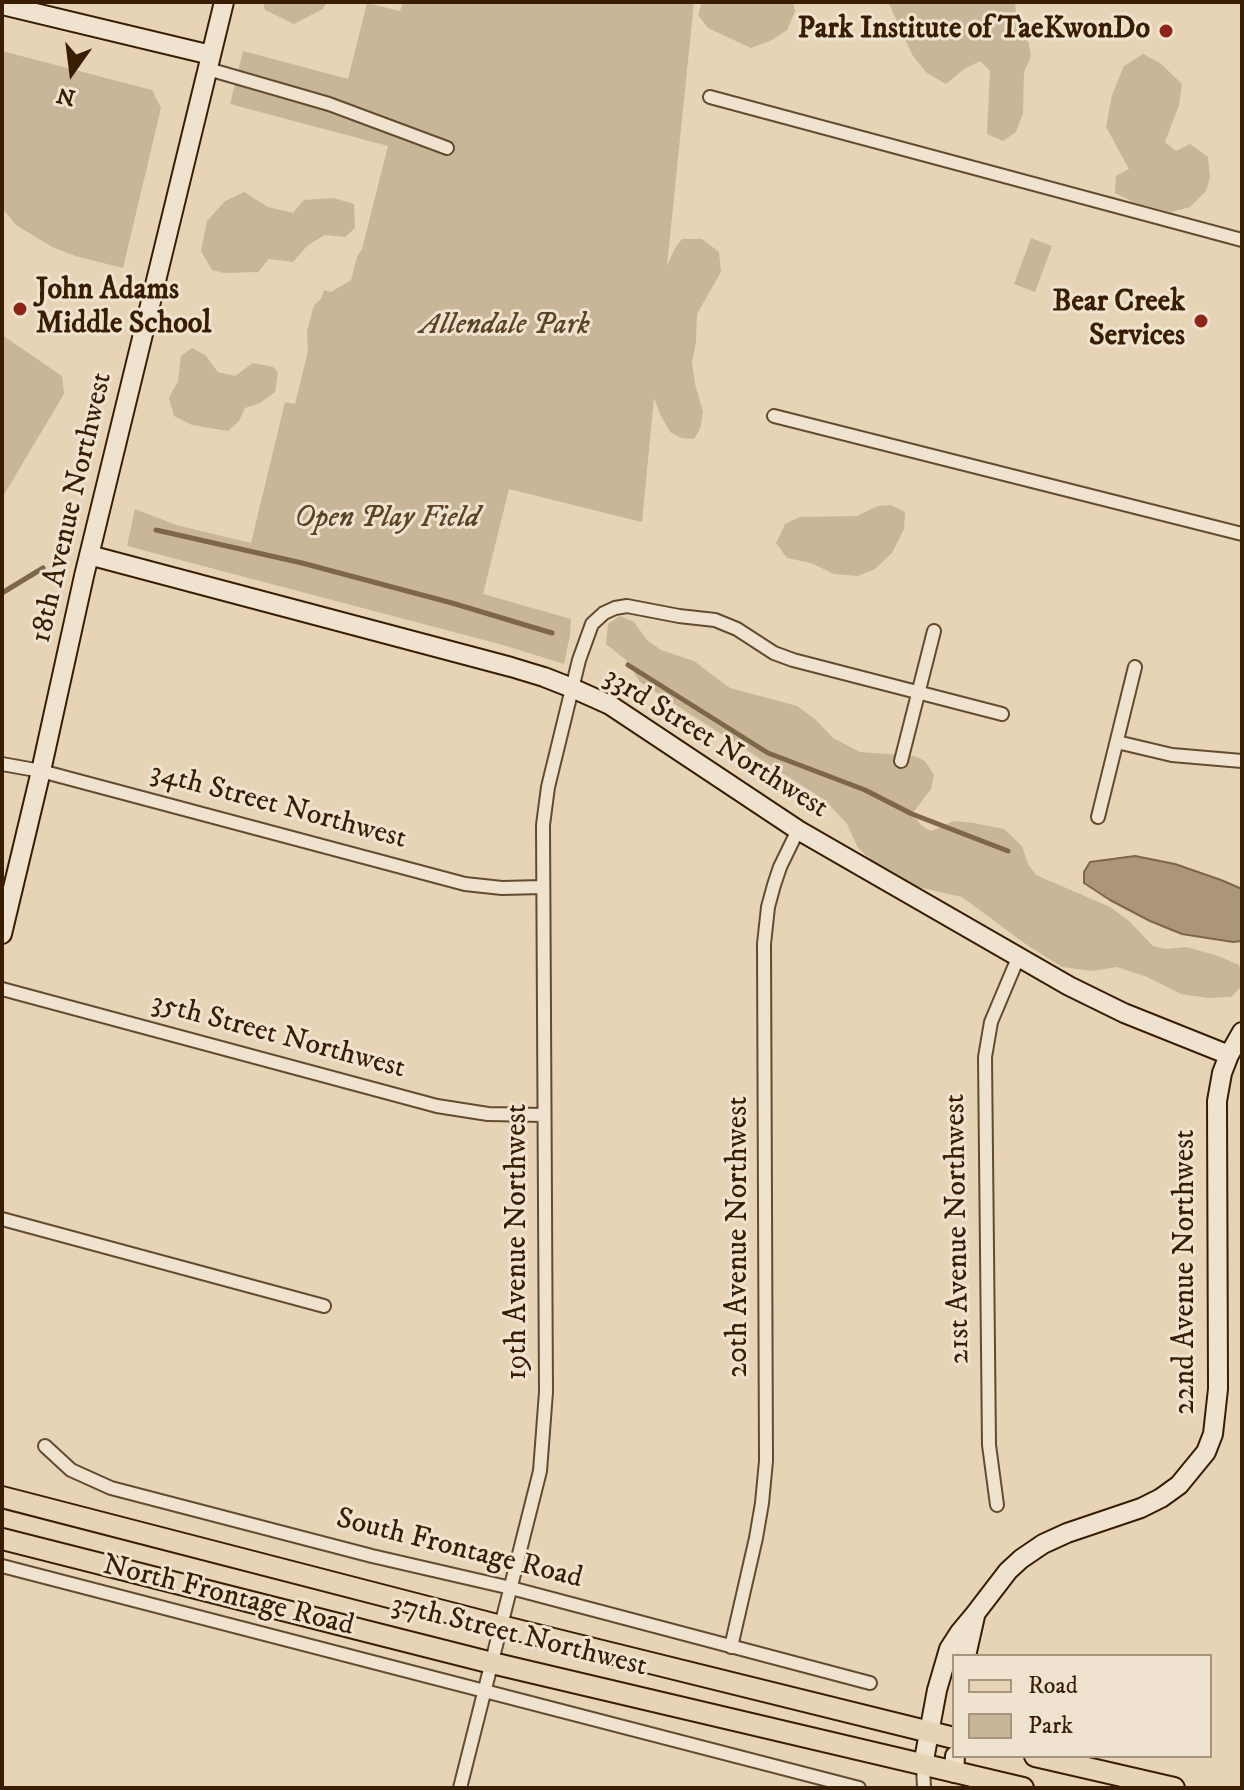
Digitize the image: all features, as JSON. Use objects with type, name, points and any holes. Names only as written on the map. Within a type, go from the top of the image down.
[{"type":"main road","name":"37th Street Northwest","points":[[2,1497],[501,1626],[952,1738]]},
{"type":"main road","name":"37th Street Northwest","points":[[2,1539],[492,1663],[1023,1788]]},
{"type":"main road","points":[[1044,1758],[1174,1788]]},
{"type":"street","name":"18th Avenue Northwest","points":[[2,934],[89,555],[224,2]]},
{"type":"street","points":[[2,5],[210,62],[447,148]]},
{"type":"street","points":[[710,97],[1242,240]]},
{"type":"street","points":[[774,416],[1242,534]]},
{"type":"street","name":"33rd Street Northwest","points":[[89,555],[511,667],[572,688],[610,705],[798,830],[1018,958],[1124,1013],[1229,1055]]},
{"type":"street","name":"19th Avenue Northwest","points":[[460,1788],[540,1471],[544,1436],[542,887],[545,807],[572,688],[592,624],[604,613],[627,606],[715,620],[737,629],[762,647],[807,665],[1002,714]]},
{"type":"street","points":[[901,761],[934,631]]},
{"type":"street","points":[[1098,817],[1135,667]]},
{"type":"street","points":[[1117,742],[1172,755],[1242,761]]},
{"type":"street","name":"34th Street Northwest","points":[[2,764],[41,771],[465,884],[502,888],[542,887]]},
{"type":"street","name":"20th Avenue Northwest","points":[[731,1647],[756,1538],[766,1461],[764,944],[774,885],[798,830]]},
{"type":"street","name":"21st Avenue Northwest","points":[[997,1505],[989,1445],[985,1057],[991,1022],[1018,958]]},
{"type":"street","name":"35th Street Northwest","points":[[2,989],[437,1106],[475,1113],[544,1115]]},
{"type":"street","name":"22nd Avenue Northwest","points":[[975,1614],[1013,1566],[1043,1544],[1161,1498],[1190,1474],[1206,1452],[1215,1422],[1218,1389],[1217,1101],[1229,1055],[1242,1032]]},
{"type":"street","points":[[2,1219],[324,1306]]},
{"type":"street","name":"South Frontage Road","points":[[45,1446],[71,1470],[111,1488],[372,1556],[511,1588],[870,1683]]},
{"type":"street","name":"North Frontage Road","points":[[2,1566],[859,1788]]},
{"type":"street","points":[[966,1654],[975,1614]]},
{"type":"street","points":[[924,1788],[923,1765],[928,1732],[949,1649],[975,1614]]},
{"type":"green space","points":[[263,2],[327,2],[323,9],[294,24],[265,10]]},
{"type":"green space","name":"Allendale Park","points":[[403,2],[694,2],[667,266],[682,239],[702,239],[719,252],[721,272],[697,314],[692,362],[703,412],[700,429],[694,439],[681,438],[670,432],[654,398],[642,522],[509,489],[483,594],[571,619],[564,664],[503,645],[127,546],[135,509],[176,525],[251,543],[285,402],[295,404],[308,351],[307,331],[314,305],[321,299],[324,290],[331,292],[351,280],[388,146],[230,104],[243,51],[348,79],[367,3],[400,11]]},
{"type":"green space","points":[[702,2],[793,2],[795,11],[787,30],[751,48],[708,28],[698,15]]},
{"type":"green space","points":[[888,2],[1015,2],[1031,56],[1024,72],[1023,113],[1016,132],[1003,141],[987,134],[990,71],[980,61],[946,84],[927,73],[913,56]]},
{"type":"green space","points":[[2,51],[152,90],[161,108],[123,268],[52,247],[16,225],[2,208]]},
{"type":"green space","points":[[1143,54],[1160,63],[1182,84],[1179,105],[1165,142],[1176,151],[1190,144],[1208,157],[1210,177],[1206,191],[1190,207],[1171,212],[1135,203],[1115,193],[1116,176],[1129,169],[1106,127],[1112,95],[1124,66]]},
{"type":"green space","points":[[244,192],[268,207],[293,213],[304,200],[334,198],[354,204],[355,228],[345,237],[325,235],[308,245],[293,262],[269,259],[258,272],[224,273],[212,270],[201,251],[207,221],[225,201]]},
{"type":"green space","points":[[1031,238],[1052,246],[1035,292],[1014,284]]},
{"type":"green space","points":[[2,335],[62,376],[64,394],[2,498]]},
{"type":"green space","points":[[192,348],[205,355],[218,372],[235,376],[253,363],[273,367],[278,372],[275,392],[260,403],[245,408],[239,421],[228,431],[192,425],[174,416],[169,398],[178,381],[181,356]]},
{"type":"green space","points":[[891,505],[905,512],[904,529],[892,553],[875,569],[858,576],[834,574],[811,563],[787,558],[776,543],[785,524],[800,517],[857,516],[878,506]]},
{"type":"green space","points":[[620,616],[634,622],[647,640],[661,650],[694,661],[730,688],[797,706],[833,738],[860,752],[914,756],[925,761],[934,775],[931,789],[912,814],[922,826],[931,831],[954,821],[1004,829],[1022,846],[1028,864],[1036,875],[1110,907],[1153,946],[1165,949],[1187,947],[1239,965],[1242,986],[1231,997],[1208,998],[1181,994],[1147,977],[1117,967],[1092,971],[1062,967],[962,897],[918,887],[879,867],[858,848],[847,824],[826,801],[640,682],[626,660],[606,644],[608,624]]},
{"type":"shaded area","points":[[1135,856],[1175,864],[1242,889],[1242,941],[1182,934],[1150,921],[1084,883],[1084,872],[1090,862]]},
{"type":"waterway","points":[[156,530],[302,563],[552,633]]},
{"type":"waterway","points":[[2,593],[43,568]]},
{"type":"waterway","points":[[628,665],[768,753],[865,790],[912,814],[1008,851]]},
{"type":"place","name":"Park Institute of TaeKwonDo","points":[[1166,31]]},
{"type":"place","name":"John Adams Middle School","points":[[20,309]]},
{"type":"place","name":"Bear Creek Services","points":[[1201,321]]},
{"type":"park label","name":"Open Play Field","points":[[387,520]]}]
